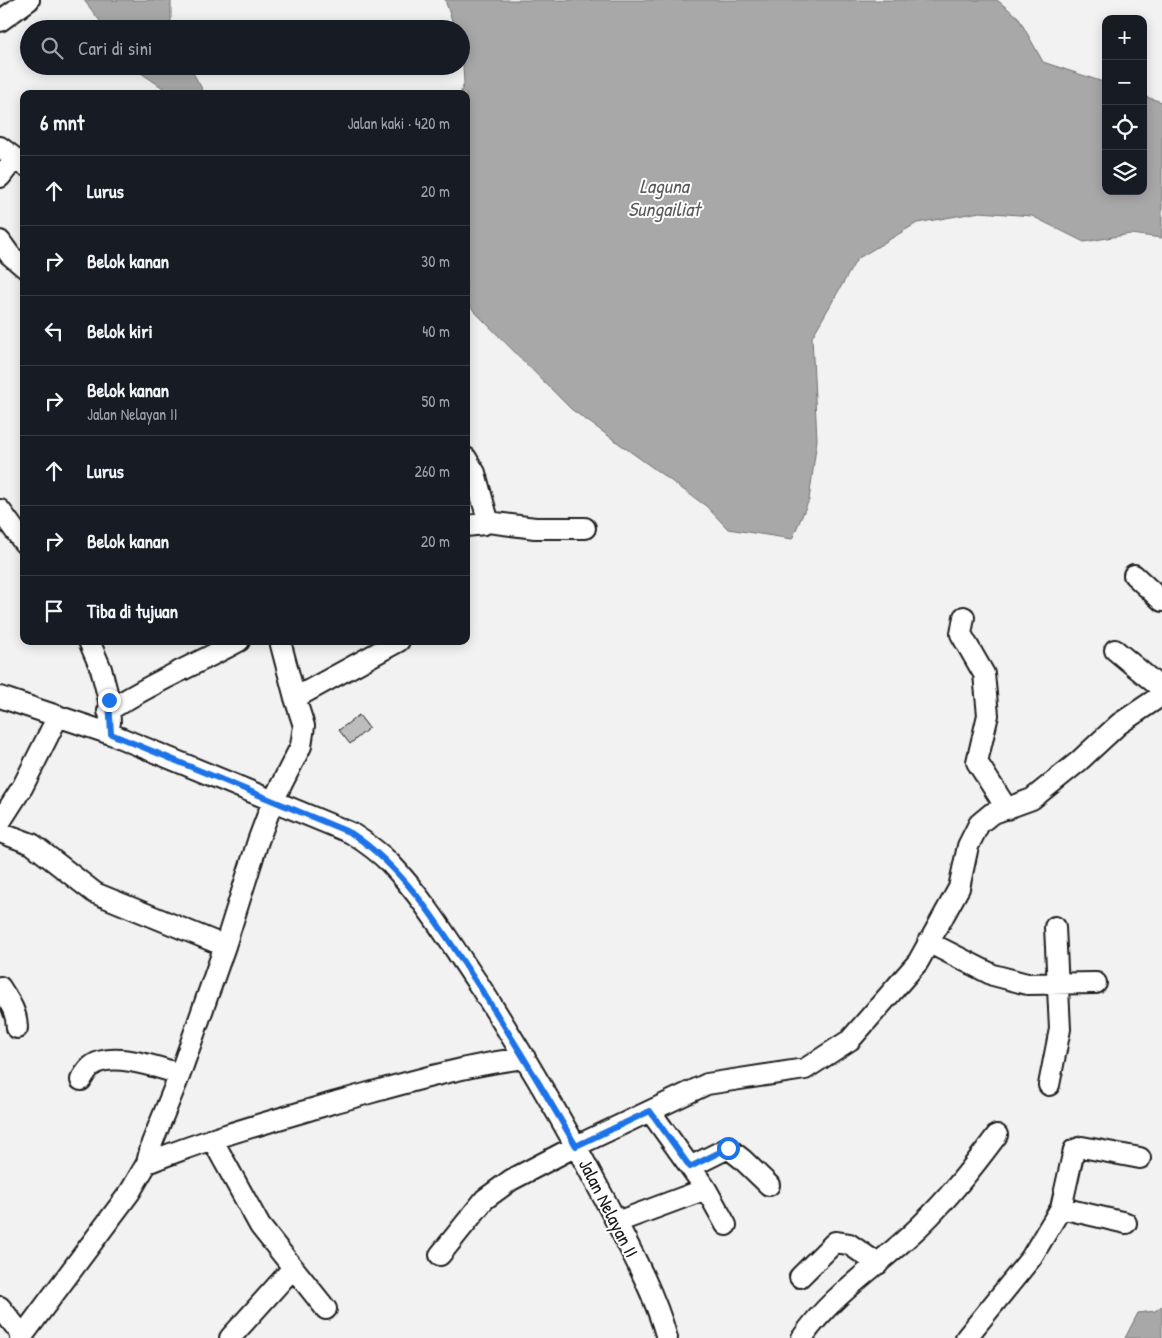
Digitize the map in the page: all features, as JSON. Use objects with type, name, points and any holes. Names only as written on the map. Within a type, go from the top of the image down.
[{"type":"street","points":[[0,21],[29,0]]},
{"type":"street","points":[[0,177],[13,157]]},
{"type":"street","points":[[0,242],[20,263]]},
{"type":"street","points":[[470,465],[475,473],[488,522]]},
{"type":"street","points":[[0,510],[20,535]]},
{"type":"street","points":[[470,525],[488,522],[535,528],[585,528]]},
{"type":"street","points":[[1134,575],[1162,601]]},
{"type":"street","points":[[964,617],[961,634],[986,680],[988,715],[977,762],[1007,809]]},
{"type":"street","points":[[91,645],[101,669],[109,700],[108,711],[111,734]]},
{"type":"street","points":[[108,711],[142,689],[180,673],[232,645]]},
{"type":"street","points":[[0,1306],[22,1337],[103,1229],[149,1154],[180,1074],[225,946],[258,841],[273,801],[301,746],[304,726],[281,645]]},
{"type":"street","points":[[295,698],[392,645]]},
{"type":"street","points":[[1115,650],[1162,689]]},
{"type":"street","points":[[440,1254],[485,1199],[510,1180],[576,1146],[714,1081],[796,1071],[818,1063],[850,1040],[918,962],[959,888],[972,834],[979,824],[991,814],[1032,799],[1078,762],[1119,724],[1162,695]]},
{"type":"street","name":"Jalan Nelayan II","points":[[0,697],[111,734],[351,833],[373,848],[390,864],[454,949],[521,1052],[576,1146],[645,1279],[666,1338]]},
{"type":"street","points":[[0,822],[23,786],[58,716]]},
{"type":"street","points":[[0,832],[32,844],[96,893],[225,946]]},
{"type":"street","points":[[1049,1085],[1060,1029],[1056,927]]},
{"type":"street","points":[[928,942],[993,975],[1028,984],[1096,982]]},
{"type":"street","points":[[0,987],[12,1005],[17,1018],[17,1028]]},
{"type":"street","points":[[149,1154],[182,1149],[436,1074],[521,1052]]},
{"type":"street","points":[[81,1080],[91,1066],[110,1060],[141,1063],[180,1074]]},
{"type":"street","points":[[650,1111],[706,1189],[726,1225]]},
{"type":"street","points":[[802,1338],[840,1294],[909,1237],[967,1174],[997,1134]]},
{"type":"street","points":[[212,1139],[260,1226],[326,1309]]},
{"type":"street","points":[[690,1167],[728,1148],[742,1158],[769,1185]]},
{"type":"street","points":[[966,1338],[1031,1258],[1061,1208],[1073,1153],[1076,1148],[1140,1158]]},
{"type":"street","points":[[182,1149],[222,1160]]},
{"type":"street","points":[[616,1222],[706,1189]]},
{"type":"street","points":[[1061,1208],[1126,1222]]},
{"type":"street","points":[[800,1277],[835,1242],[849,1244],[878,1264]]},
{"type":"street","points":[[230,1338],[293,1268]]},
{"type":"water","points":[[84,0],[171,0],[171,20],[99,20]]},
{"type":"water","name":"Laguna Sungailiat","points":[[445,0],[997,0],[1018,17],[1043,62],[1102,82],[1102,195],[1147,195],[1147,97],[1162,102],[1162,238],[1130,234],[1084,242],[1032,216],[980,212],[917,223],[857,259],[812,337],[817,440],[809,500],[792,539],[728,529],[706,506],[571,409],[470,306],[470,90],[462,90],[464,84],[464,75],[470,75],[470,20],[452,20]]},
{"type":"water","points":[[144,75],[194,75],[203,90],[166,90]]},
{"type":"water","points":[[1162,1306],[1162,1338],[1125,1338],[1138,1313],[1155,1311]]},
{"type":"building","points":[[359,715],[369,728],[350,744],[339,730]]},
{"type":"route","points":[[109,700],[108,711],[111,734],[351,833],[373,848],[390,864],[454,949],[518,1045],[576,1146],[650,1111],[690,1167],[728,1148]]}]
